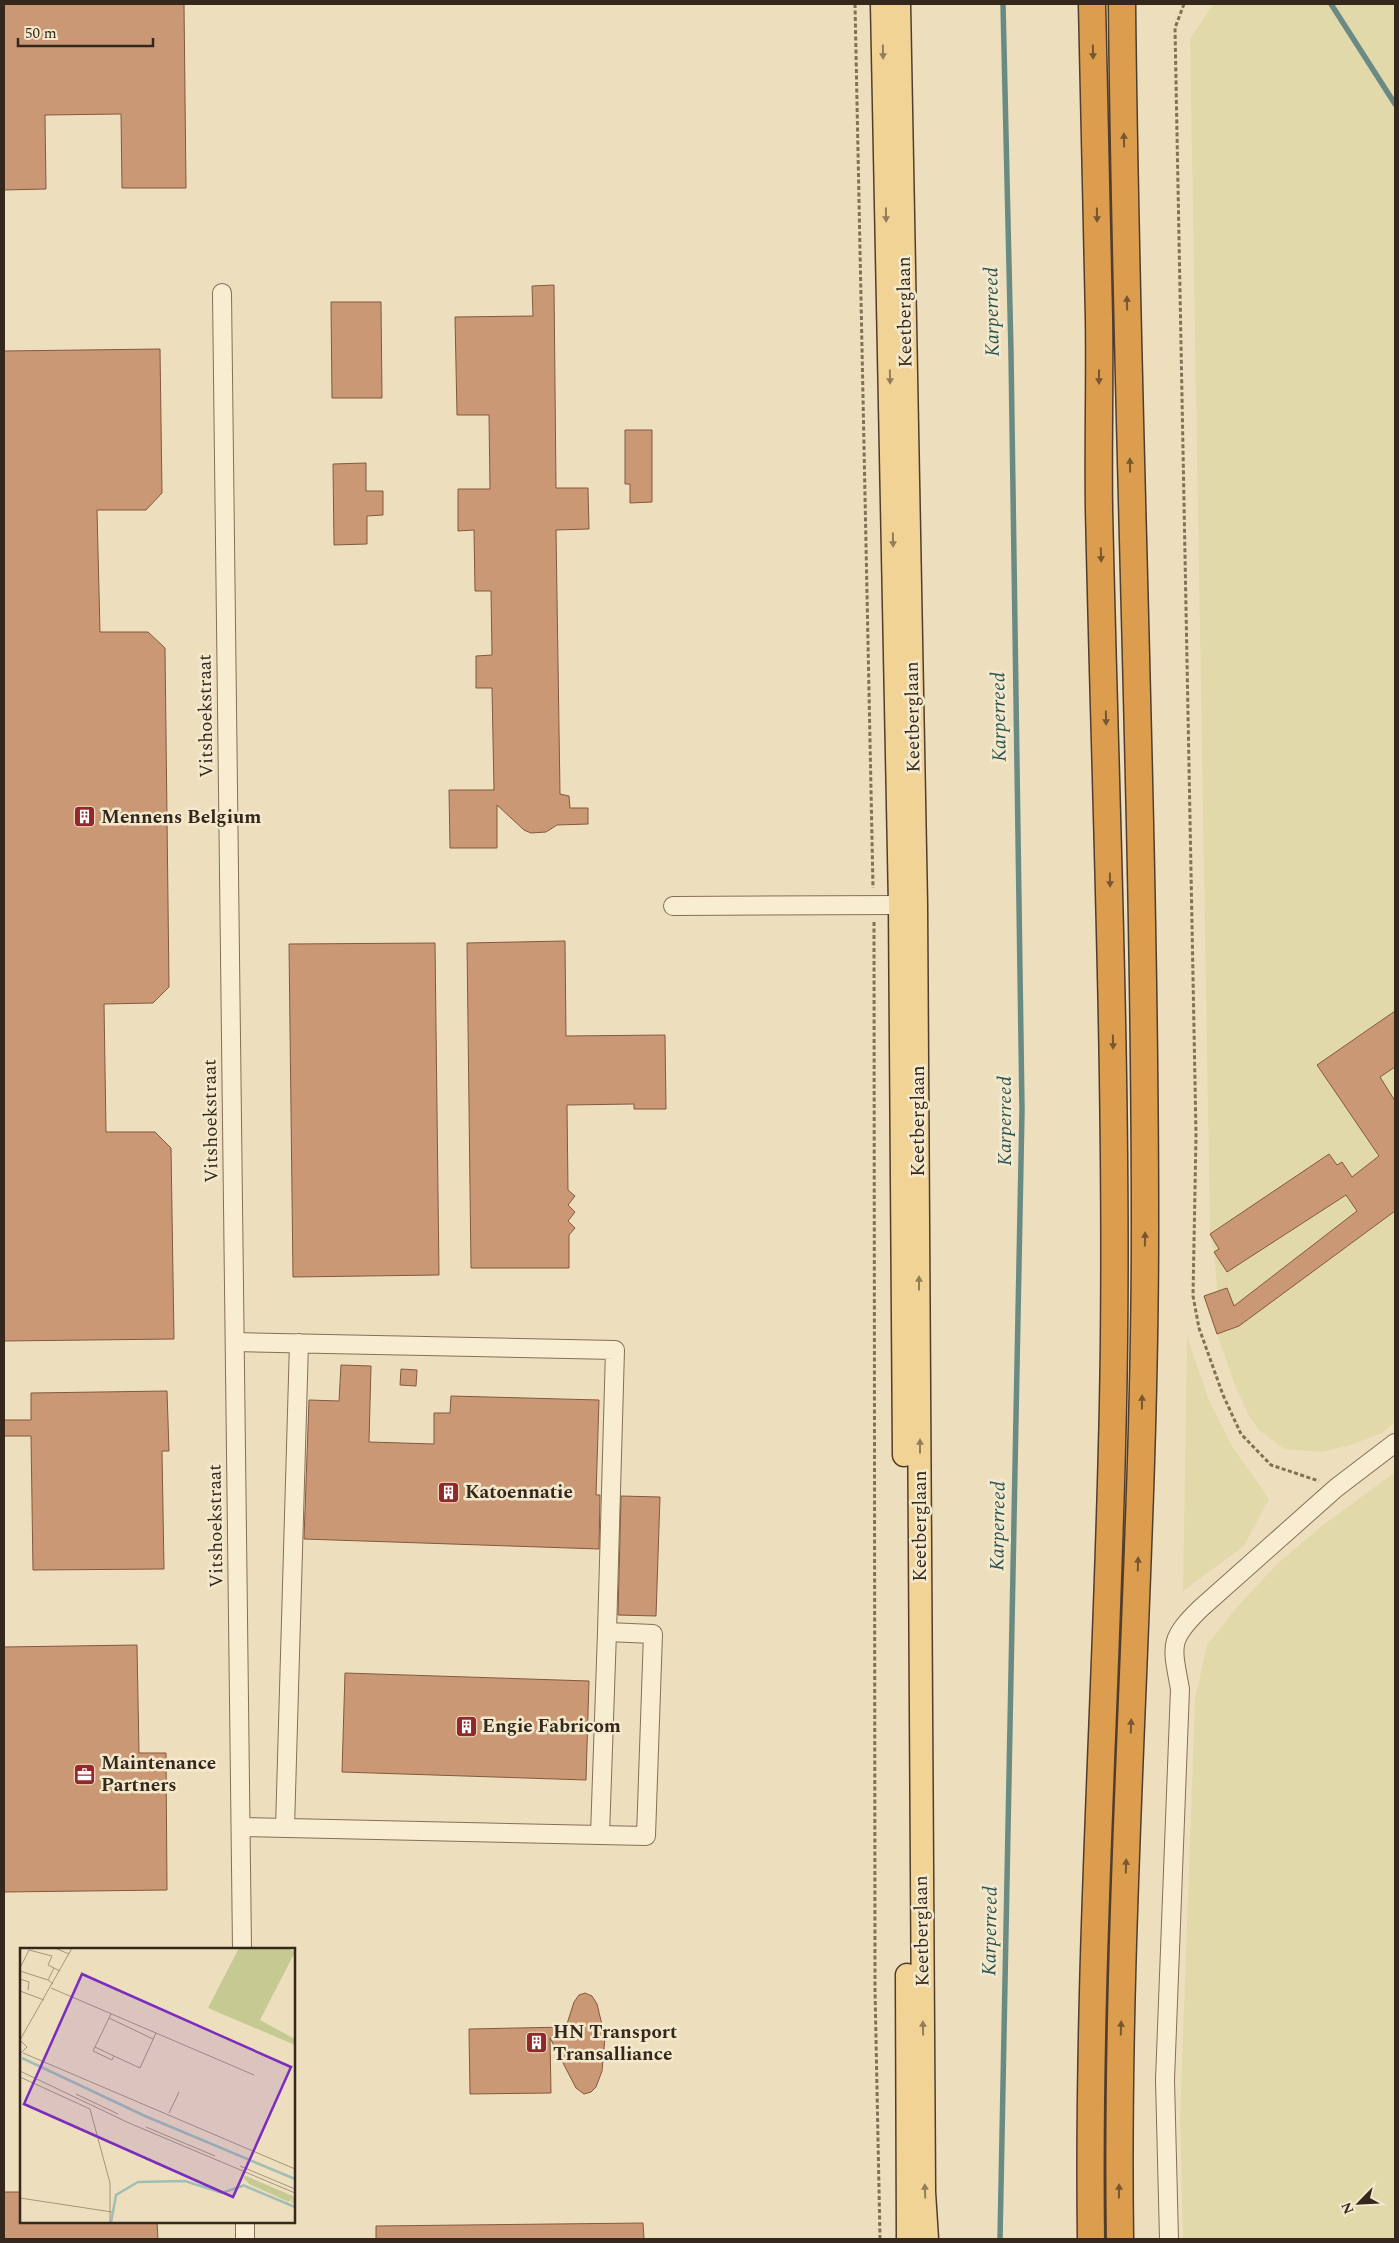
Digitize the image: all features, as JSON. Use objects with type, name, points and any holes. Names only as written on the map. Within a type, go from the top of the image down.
[{"type":"highway","points":[[1091,2239],[1096,1867],[1114,1368],[1115,1204],[1105,692],[1099,506],[1099,320],[1092,4]]},
{"type":"highway","points":[[1120,2239],[1121,2041],[1142,1437],[1145,1229],[1142,932],[1122,4]]},
{"type":"main road","name":"Keetberglaan","points":[[882,4],[900,905],[908,2239]]},
{"type":"main road","name":"Keetberglaan","points":[[899,4],[916,904],[920,1762],[924,2192],[927,2239]]},
{"type":"street","name":"Vitshoekstraat","points":[[222,293],[242,1948]]},
{"type":"street","points":[[673,906],[900,905]]},
{"type":"street","points":[[235,1342],[615,1350],[600,1835]]},
{"type":"street","points":[[285,1828],[299,1343]]},
{"type":"street","points":[[1170,2239],[1165,2080],[1180,1689],[1174,1644],[1180,1628],[1201,1608],[1336,1488],[1395,1443]]},
{"type":"street","points":[[241,1827],[646,1836],[653,1634],[607,1632]]},
{"type":"street","points":[[245,2223],[246,2239]]},
{"type":"path","points":[[855,4],[874,906],[875,1989],[880,2239]]},
{"type":"path","points":[[1184,4],[1175,28],[1196,1087],[1193,1296],[1198,1328],[1223,1394],[1241,1434],[1271,1464],[1336,1488]]},
{"type":"shaded area","points":[[1213,4],[1395,4],[1395,1422],[1382,1433],[1348,1446],[1320,1452],[1284,1449],[1259,1430],[1249,1416],[1234,1383],[1204,1296],[1217,1291],[1214,1252],[1210,1233],[1190,39]]},
{"type":"shaded area","points":[[1187,1336],[1209,1400],[1232,1446],[1269,1499],[1244,1546],[1183,1591]]},
{"type":"shaded area","points":[[1395,1472],[1395,2239],[1183,2239],[1180,2119],[1195,1699],[1207,1645],[1237,1607],[1276,1565],[1323,1525]]},
{"type":"building","points":[[4,4],[184,4],[186,188],[122,188],[121,114],[45,115],[46,189],[4,190]]},
{"type":"building","points":[[554,285],[556,488],[588,488],[589,529],[556,530],[560,794],[569,796],[570,808],[588,808],[588,824],[557,825],[546,832],[531,833],[524,830],[497,805],[497,848],[450,848],[449,790],[494,790],[492,688],[476,688],[476,656],[492,655],[491,591],[475,591],[474,530],[458,531],[458,489],[490,489],[489,415],[457,415],[455,317],[533,316],[532,286]]},
{"type":"building","points":[[331,302],[381,302],[382,398],[332,398]]},
{"type":"building","name":"Mennens Belgium","points":[[160,349],[162,493],[146,510],[97,510],[100,632],[148,632],[165,648],[169,987],[153,1003],[104,1004],[106,1132],[155,1132],[171,1148],[174,1339],[4,1341],[4,351]]},
{"type":"building","points":[[625,430],[652,430],[652,502],[630,503],[630,484],[625,484]]},
{"type":"building","points":[[366,463],[366,491],[383,491],[383,515],[367,516],[367,544],[334,545],[333,464]]},
{"type":"building","points":[[565,941],[566,1036],[665,1035],[666,1109],[634,1109],[634,1104],[567,1105],[568,1190],[575,1196],[568,1205],[575,1212],[568,1221],[575,1228],[569,1235],[569,1268],[471,1268],[467,943]]},
{"type":"building","points":[[435,943],[439,1275],[293,1277],[289,944]]},
{"type":"building","points":[[1395,1011],[1395,1067],[1380,1077],[1395,1101],[1395,1211],[1239,1326],[1217,1334],[1204,1296],[1227,1288],[1234,1306],[1357,1211],[1346,1195],[1227,1272],[1214,1252],[1219,1249],[1210,1234],[1329,1154],[1337,1165],[1342,1162],[1352,1177],[1379,1156],[1317,1065]]},
{"type":"building","name":"Katoennatie","points":[[341,1365],[371,1366],[369,1442],[434,1444],[434,1413],[450,1413],[451,1396],[599,1400],[596,1495],[600,1495],[599,1549],[304,1539],[309,1400],[339,1401]]},
{"type":"building","points":[[401,1369],[417,1370],[416,1386],[400,1385]]},
{"type":"building","points":[[167,1391],[169,1451],[162,1451],[164,1569],[33,1570],[31,1436],[4,1436],[4,1420],[31,1420],[31,1393]]},
{"type":"building","points":[[621,1496],[660,1497],[656,1616],[618,1615]]},
{"type":"building","name":"Maintenance Partners","points":[[137,1645],[139,1753],[166,1753],[167,1890],[4,1892],[4,1647]]},
{"type":"building","name":"Engie Fabricom","points":[[345,1673],[589,1681],[586,1780],[342,1772]]},
{"type":"building","name":"HN Transport Transalliance","points":[[585,1993],[592,1996],[597,2004],[605,2037],[602,2071],[596,2087],[591,2092],[584,2094],[576,2088],[550,2038],[551,2093],[470,2094],[469,2029],[566,2027],[574,2002],[579,1995]]},
{"type":"building","points":[[4,2192],[20,2192],[20,2223],[157,2223],[158,2239],[4,2239]]},
{"type":"building","points":[[643,2223],[644,2239],[376,2239],[376,2226]]},
{"type":"waterway","name":"Karperreed","points":[[1000,2239],[1022,1110],[1011,353],[1003,4]]},
{"type":"waterway","points":[[1331,4],[1395,104]]},
{"type":"place","name":"Mennens Belgium","points":[[85,817]]},
{"type":"place","name":"Katoennatie","points":[[449,1492]]},
{"type":"place","name":"Engie Fabricom","points":[[466,1726]]},
{"type":"place","name":"Maintenance Partners","points":[[85,1774]]},
{"type":"place","name":"HN Transport Transalliance","points":[[537,2043]]}]
